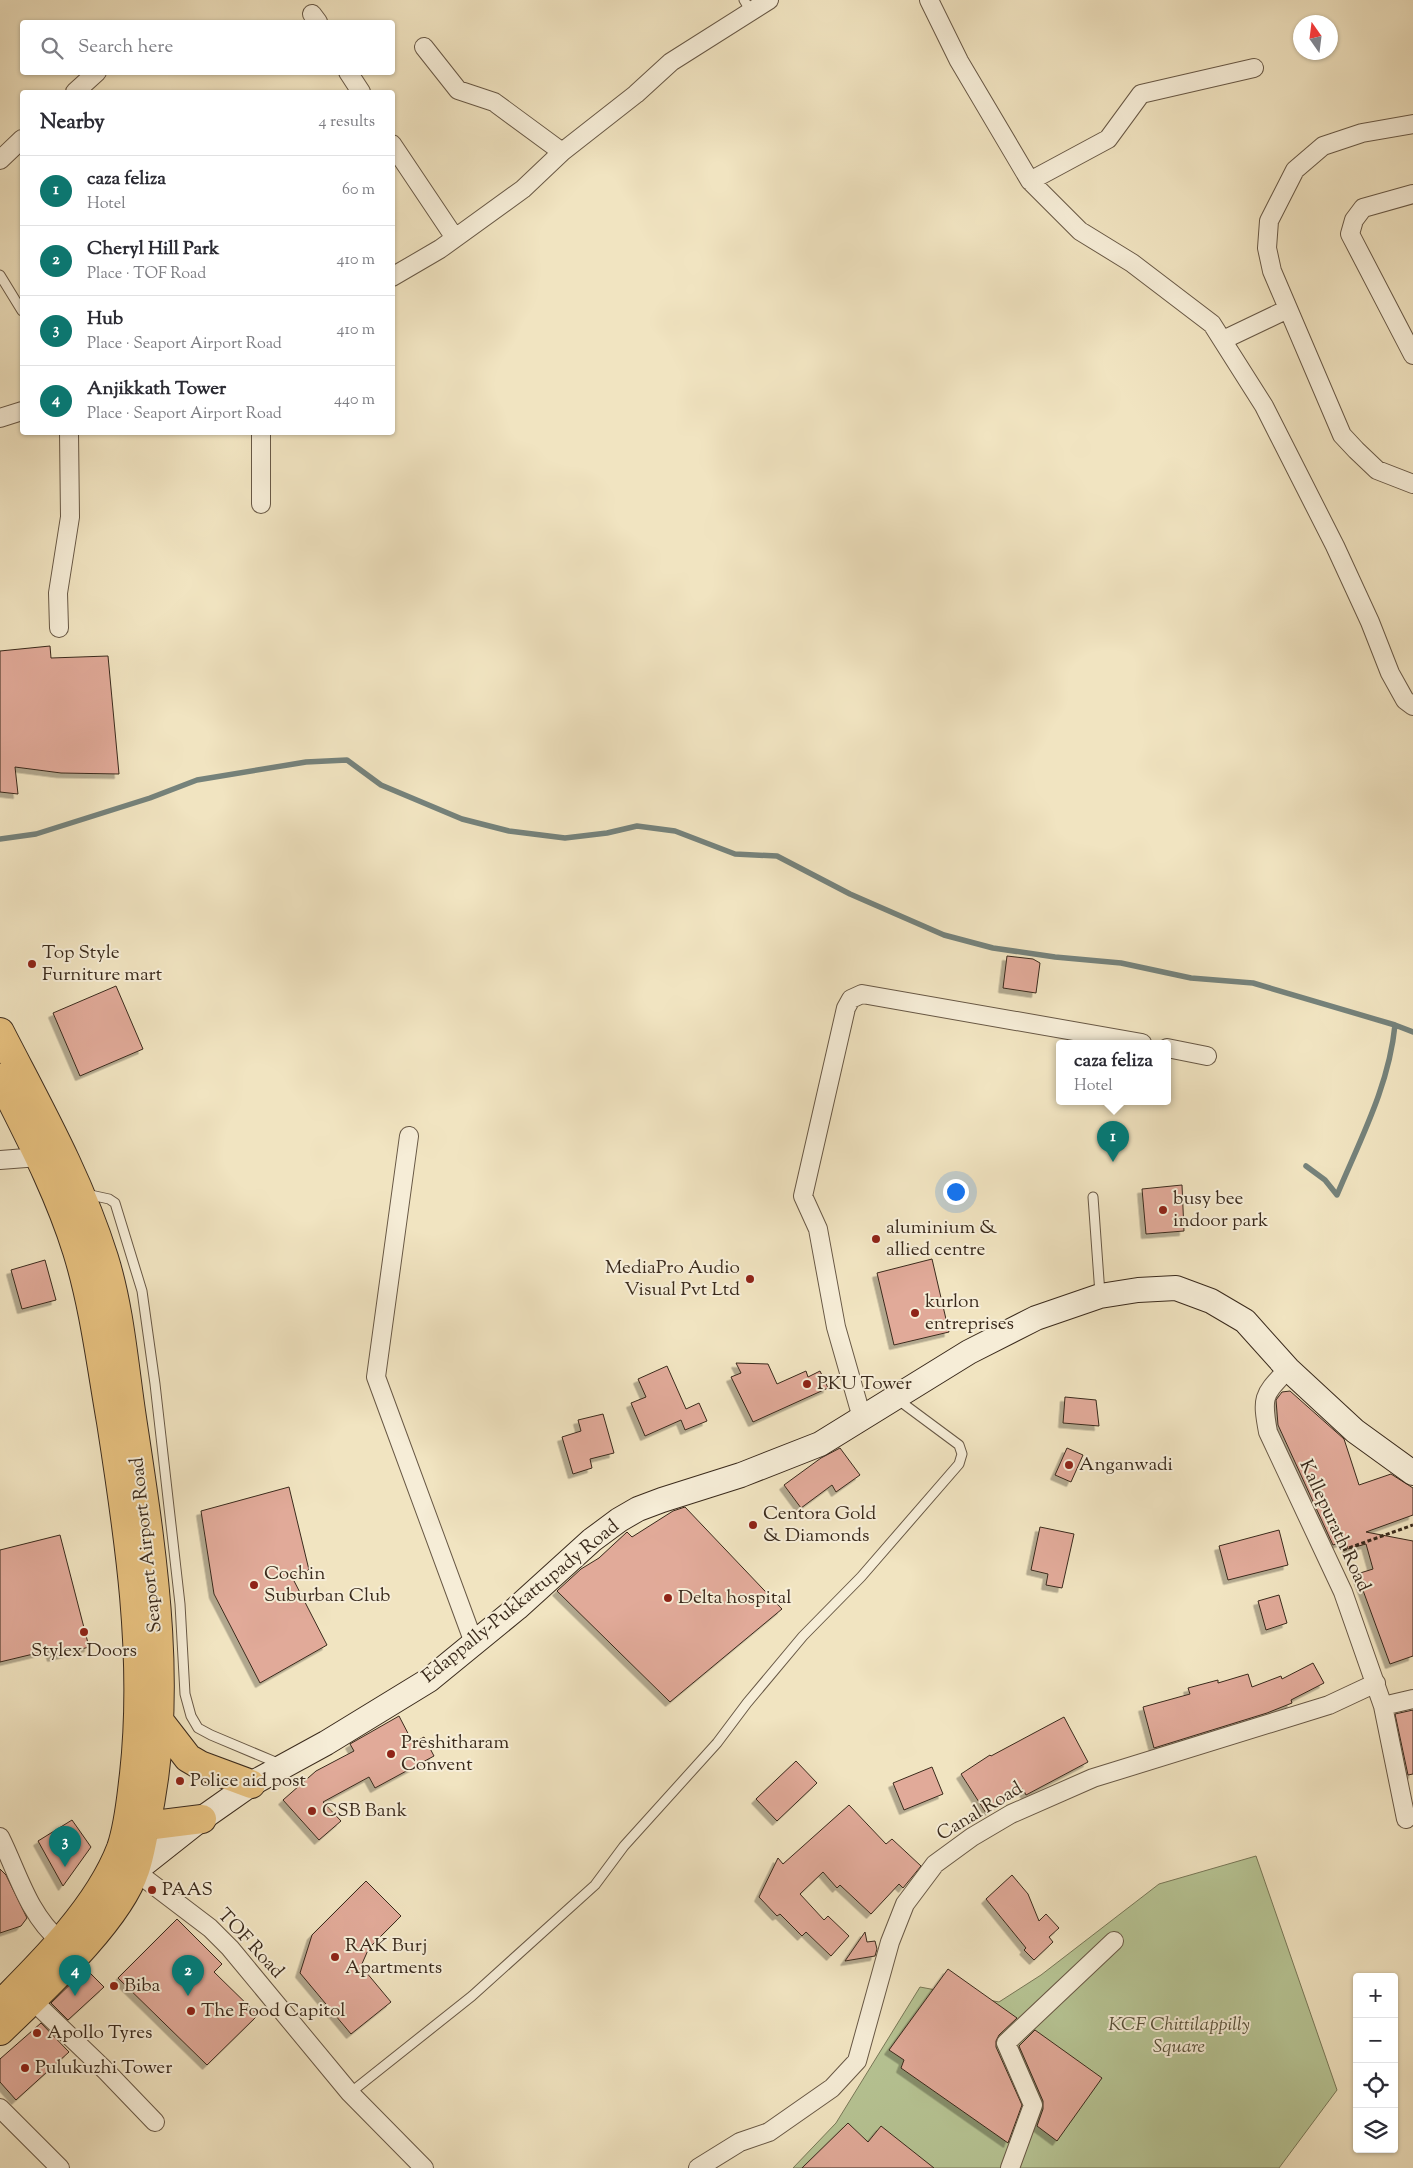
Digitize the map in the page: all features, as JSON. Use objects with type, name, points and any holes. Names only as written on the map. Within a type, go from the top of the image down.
[{"type":"main road","name":"Seaport Airport Road","points":[[0,1032],[81,1193],[105,1261],[123,1356],[152,1568],[159,1658],[161,1723],[151,1805],[122,1845],[124,1868],[123,1894],[105,1920],[32,2000],[0,2031]]},
{"type":"main road","name":"Seaport Airport Road","points":[[0,1078],[62,1205],[77,1253],[96,1332],[120,1479],[130,1562],[138,1662],[139,1730],[136,1827]]},
{"type":"main road","name":"Edappally-Pukkattupady Road","points":[[124,1868],[202,1819],[251,1784],[285,1766],[429,1680],[517,1608],[592,1540],[620,1520],[654,1503],[741,1475],[820,1444],[969,1352],[1036,1318],[1100,1296],[1138,1290],[1176,1288],[1212,1301],[1245,1321],[1288,1369],[1355,1431],[1413,1472]]},
{"type":"main road","points":[[161,1723],[188,1758],[200,1765],[251,1784]]},
{"type":"main road","points":[[136,1827],[202,1819]]},
{"type":"main road","name":"Seaport Airport Road","points":[[0,2005],[60,1941],[86,1908],[124,1868]]},
{"type":"street","points":[[395,275],[454,238],[523,189],[562,152],[636,94],[671,62],[737,21],[747,5],[769,0]]},
{"type":"street","points":[[929,0],[958,61],[1030,181],[1080,231],[1132,263],[1186,303],[1212,324],[1223,340],[1264,406],[1335,546],[1370,622],[1390,672],[1405,700],[1413,706]]},
{"type":"street","points":[[424,47],[458,90],[494,102],[562,152]]},
{"type":"street","points":[[1030,181],[1108,140],[1141,94],[1254,68]]},
{"type":"street","points":[[77,90],[94,75]]},
{"type":"street","points":[[350,75],[360,90]]},
{"type":"street","points":[[1413,124],[1362,133],[1323,146],[1295,170],[1269,221],[1267,248],[1272,271],[1342,435],[1377,470],[1413,484]]},
{"type":"street","points":[[0,160],[20,141]]},
{"type":"street","points":[[395,149],[454,238]]},
{"type":"street","points":[[1413,194],[1363,208],[1354,220],[1350,234],[1413,355]]},
{"type":"street","points":[[1223,340],[1288,309]]},
{"type":"street","points":[[0,418],[20,412]]},
{"type":"street","points":[[58,628],[58,593],[70,517],[70,435]]},
{"type":"street","points":[[261,435],[261,504]]},
{"type":"street","points":[[862,1418],[836,1327],[818,1229],[803,1196],[846,1008],[851,999],[862,994],[1125,1040]]},
{"type":"street","points":[[1171,1049],[1207,1056]]},
{"type":"street","points":[[409,1136],[376,1377],[474,1643]]},
{"type":"street","points":[[0,1160],[39,1157]]},
{"type":"street","name":"Kallepurath Road","points":[[1288,1369],[1266,1393],[1264,1412],[1268,1432],[1343,1592],[1376,1683],[1383,1706],[1406,1819]]},
{"type":"street","name":"Canal Road","points":[[698,2168],[740,2142],[769,2132],[832,2088],[857,2061],[890,1942],[905,1904],[935,1864],[972,1837],[1011,1814],[1093,1778],[1329,1705],[1376,1683]]},
{"type":"street","points":[[1383,1706],[1413,1699]]},
{"type":"street","points":[[0,1837],[30,1904],[47,1931],[60,1941]]},
{"type":"street","name":"TOF Road","points":[[124,1868],[186,1909],[230,1948],[350,2093],[424,2168]]},
{"type":"street","points":[[1010,2168],[1033,2105],[1006,2043],[1114,1941]]},
{"type":"street","points":[[32,2000],[106,2071],[154,2122]]},
{"type":"street","points":[[0,2108],[60,2168]]},
{"type":"lane","points":[[0,275],[20,308]]},
{"type":"lane","points":[[81,1193],[109,1199],[115,1203],[142,1291],[155,1384],[180,1604],[185,1694],[190,1716],[198,1728],[211,1735],[285,1766]]},
{"type":"lane","points":[[1093,1197],[1100,1296]]},
{"type":"lane","points":[[350,2093],[472,1996],[595,1885],[624,1846],[717,1743],[747,1703],[803,1636],[861,1577],[959,1464],[962,1454],[959,1445],[894,1398]]},
{"type":"path","points":[[1326,1556],[1413,1525]]},
{"type":"green space","name":"KCF Chittilappilly Square","points":[[1256,1856],[1337,2090],[1279,2168],[793,2168],[836,2123],[920,1987],[999,2002],[1041,1975],[1159,1884]]},
{"type":"building","points":[[50,646],[51,658],[108,656],[119,774],[61,773],[15,767],[18,794],[0,792],[0,651]]},
{"type":"building","points":[[1007,956],[1033,959],[1040,963],[1036,993],[1003,988]]},
{"type":"building","points":[[116,986],[143,1049],[80,1076],[53,1013]]},
{"type":"building","name":"busy bee indoor park","points":[[1182,1185],[1184,1231],[1146,1234],[1142,1189]]},
{"type":"building","points":[[932,1259],[949,1332],[894,1345],[877,1273]]},
{"type":"building","points":[[45,1260],[56,1300],[22,1309],[11,1270]]},
{"type":"building","points":[[736,1363],[768,1364],[777,1384],[806,1371],[808,1377],[820,1371],[828,1388],[753,1422],[731,1377],[741,1373]]},
{"type":"building","points":[[667,1366],[686,1409],[699,1403],[707,1421],[685,1430],[681,1420],[645,1436],[631,1403],[646,1397],[638,1379]]},
{"type":"building","points":[[1290,1391],[1344,1439],[1359,1485],[1391,1474],[1413,1488],[1413,1515],[1366,1532],[1413,1541],[1413,1656],[1390,1664],[1357,1574],[1373,1569],[1366,1544],[1348,1549],[1345,1541],[1333,1545],[1278,1425],[1276,1400],[1282,1392]]},
{"type":"building","points":[[1065,1397],[1096,1400],[1099,1426],[1063,1423]]},
{"type":"building","points":[[603,1414],[614,1453],[590,1459],[592,1468],[573,1474],[562,1437],[581,1431],[578,1420]]},
{"type":"building","points":[[840,1448],[860,1475],[836,1492],[832,1485],[801,1508],[784,1485],[821,1458]]},
{"type":"building","name":"Anganwadi","points":[[1067,1448],[1083,1455],[1071,1482],[1055,1475]]},
{"type":"building","name":"Cochin Suburban Club","points":[[289,1487],[309,1570],[292,1577],[327,1645],[260,1683],[214,1594],[201,1511]]},
{"type":"building","name":"Delta hospital","points":[[685,1507],[782,1609],[670,1702],[557,1591],[581,1569],[599,1558],[627,1532],[632,1537],[673,1511]]},
{"type":"building","points":[[1040,1527],[1074,1534],[1062,1588],[1046,1585],[1048,1574],[1031,1570]]},
{"type":"building","points":[[1279,1530],[1288,1565],[1228,1580],[1219,1546]]},
{"type":"building","points":[[60,1535],[89,1647],[52,1657],[50,1650],[0,1662],[0,1550]]},
{"type":"building","points":[[1279,1595],[1287,1623],[1266,1630],[1258,1601]]},
{"type":"building","points":[[1313,1663],[1324,1683],[1291,1700],[1292,1703],[1267,1713],[1154,1748],[1143,1707],[1190,1694],[1188,1688],[1218,1680],[1218,1683],[1248,1674],[1252,1687],[1281,1676],[1282,1679]]},
{"type":"building","points":[[1413,1710],[1413,1774],[1408,1775],[1395,1714]]},
{"type":"building","name":"Preshitharam Convent","points":[[399,1716],[413,1743],[424,1737],[434,1756],[375,1788],[369,1777],[323,1802],[341,1821],[319,1840],[283,1800],[316,1771],[354,1751],[350,1744]]},
{"type":"building","points":[[1064,1717],[1088,1762],[1026,1795],[1023,1789],[986,1813],[961,1774],[990,1755]]},
{"type":"building","points":[[796,1761],[817,1783],[777,1821],[756,1799]]},
{"type":"building","points":[[932,1767],[943,1794],[904,1810],[893,1783]]},
{"type":"building","points":[[849,1805],[886,1844],[892,1839],[921,1866],[903,1888],[899,1884],[871,1914],[840,1885],[837,1888],[823,1872],[800,1894],[824,1920],[828,1916],[849,1936],[831,1956],[806,1932],[802,1936],[780,1914],[777,1916],[759,1897],[778,1858],[783,1864]]},
{"type":"building","points":[[72,1820],[91,1847],[63,1886],[38,1841]]},
{"type":"building","points":[[0,1869],[6,1875],[27,1918],[21,1926],[0,1933]]},
{"type":"building","points":[[1012,1875],[1028,1894],[1039,1921],[1046,1914],[1059,1928],[1049,1937],[1053,1942],[1034,1960],[1024,1950],[1026,1948],[986,1899]]},
{"type":"building","name":"RAK Burj Apartments","points":[[366,1881],[401,1916],[369,1948],[361,1966],[391,2002],[351,2034],[300,1973],[312,1935]]},
{"type":"building","points":[[177,1919],[222,1964],[214,1972],[258,2015],[207,2065],[118,1978]]},
{"type":"building","points":[[865,1932],[867,1942],[875,1941],[877,1949],[875,1956],[845,1961]]},
{"type":"building","points":[[86,1969],[104,1987],[68,2020],[51,2003]]},
{"type":"building","points":[[948,1969],[1017,2018],[999,2035],[996,2041],[996,2047],[1022,2105],[1008,2143],[901,2068],[904,2060],[889,2050]]},
{"type":"building","name":"Pulukuzhi Tower","points":[[41,2023],[69,2052],[16,2100],[0,2082],[0,2059]]},
{"type":"building","points":[[1035,2030],[1102,2078],[1057,2141],[1037,2126],[1043,2109],[1043,2101],[1019,2046]]},
{"type":"building","points":[[848,2123],[868,2142],[881,2126],[934,2168],[802,2168]]},
{"type":"waterway","points":[[0,839],[36,834],[150,798],[197,780],[306,762],[347,760],[381,785],[462,819],[509,831],[565,838],[607,833],[637,826],[675,831],[735,854],[777,856],[850,894],[944,935],[993,948],[1055,957],[1121,963],[1191,978],[1253,983],[1395,1025],[1392,1048],[1380,1091],[1337,1195],[1325,1180],[1306,1166]]},
{"type":"waterway","points":[[1395,1025],[1413,1032]]},
{"type":"place","name":"Top Style Furniture mart","points":[[32,964]]},
{"type":"place","name":"caza feliza","points":[[1113,1162]]},
{"type":"place","name":"busy bee indoor park","points":[[1163,1210]]},
{"type":"place","name":"aluminium & allied centre","points":[[876,1239]]},
{"type":"place","name":"MediaPro Audio Visual Pvt Ltd","points":[[750,1279]]},
{"type":"place","name":"kurlon entreprises","points":[[915,1313]]},
{"type":"place","name":"PKU Tower","points":[[807,1384]]},
{"type":"place","name":"Anganwadi","points":[[1069,1465]]},
{"type":"place","name":"Centora Gold & Diamonds","points":[[753,1525]]},
{"type":"place","name":"Cochin Suburban Club","points":[[254,1585]]},
{"type":"place","name":"Delta hospital","points":[[668,1598]]},
{"type":"place","name":"Stylex Doors","points":[[84,1632]]},
{"type":"place","name":"Preshitharam Convent","points":[[391,1754]]},
{"type":"place","name":"Police aid post","points":[[180,1781]]},
{"type":"place","name":"CSB Bank","points":[[312,1811]]},
{"type":"place","name":"Hub","points":[[65,1867]]},
{"type":"place","name":"PAAS","points":[[152,1890]]},
{"type":"place","name":"RAK Burj Apartments","points":[[335,1957]]},
{"type":"place","name":"Biba","points":[[114,1986]]},
{"type":"place","name":"Anjikkath Tower","points":[[75,1996]]},
{"type":"place","name":"Cheryl Hill Park","points":[[188,1996]]},
{"type":"place","name":"The Food Capitol","points":[[191,2011]]},
{"type":"place","name":"Apollo Tyres","points":[[37,2033]]},
{"type":"place","name":"Pulukuzhi Tower","points":[[25,2068]]}]
